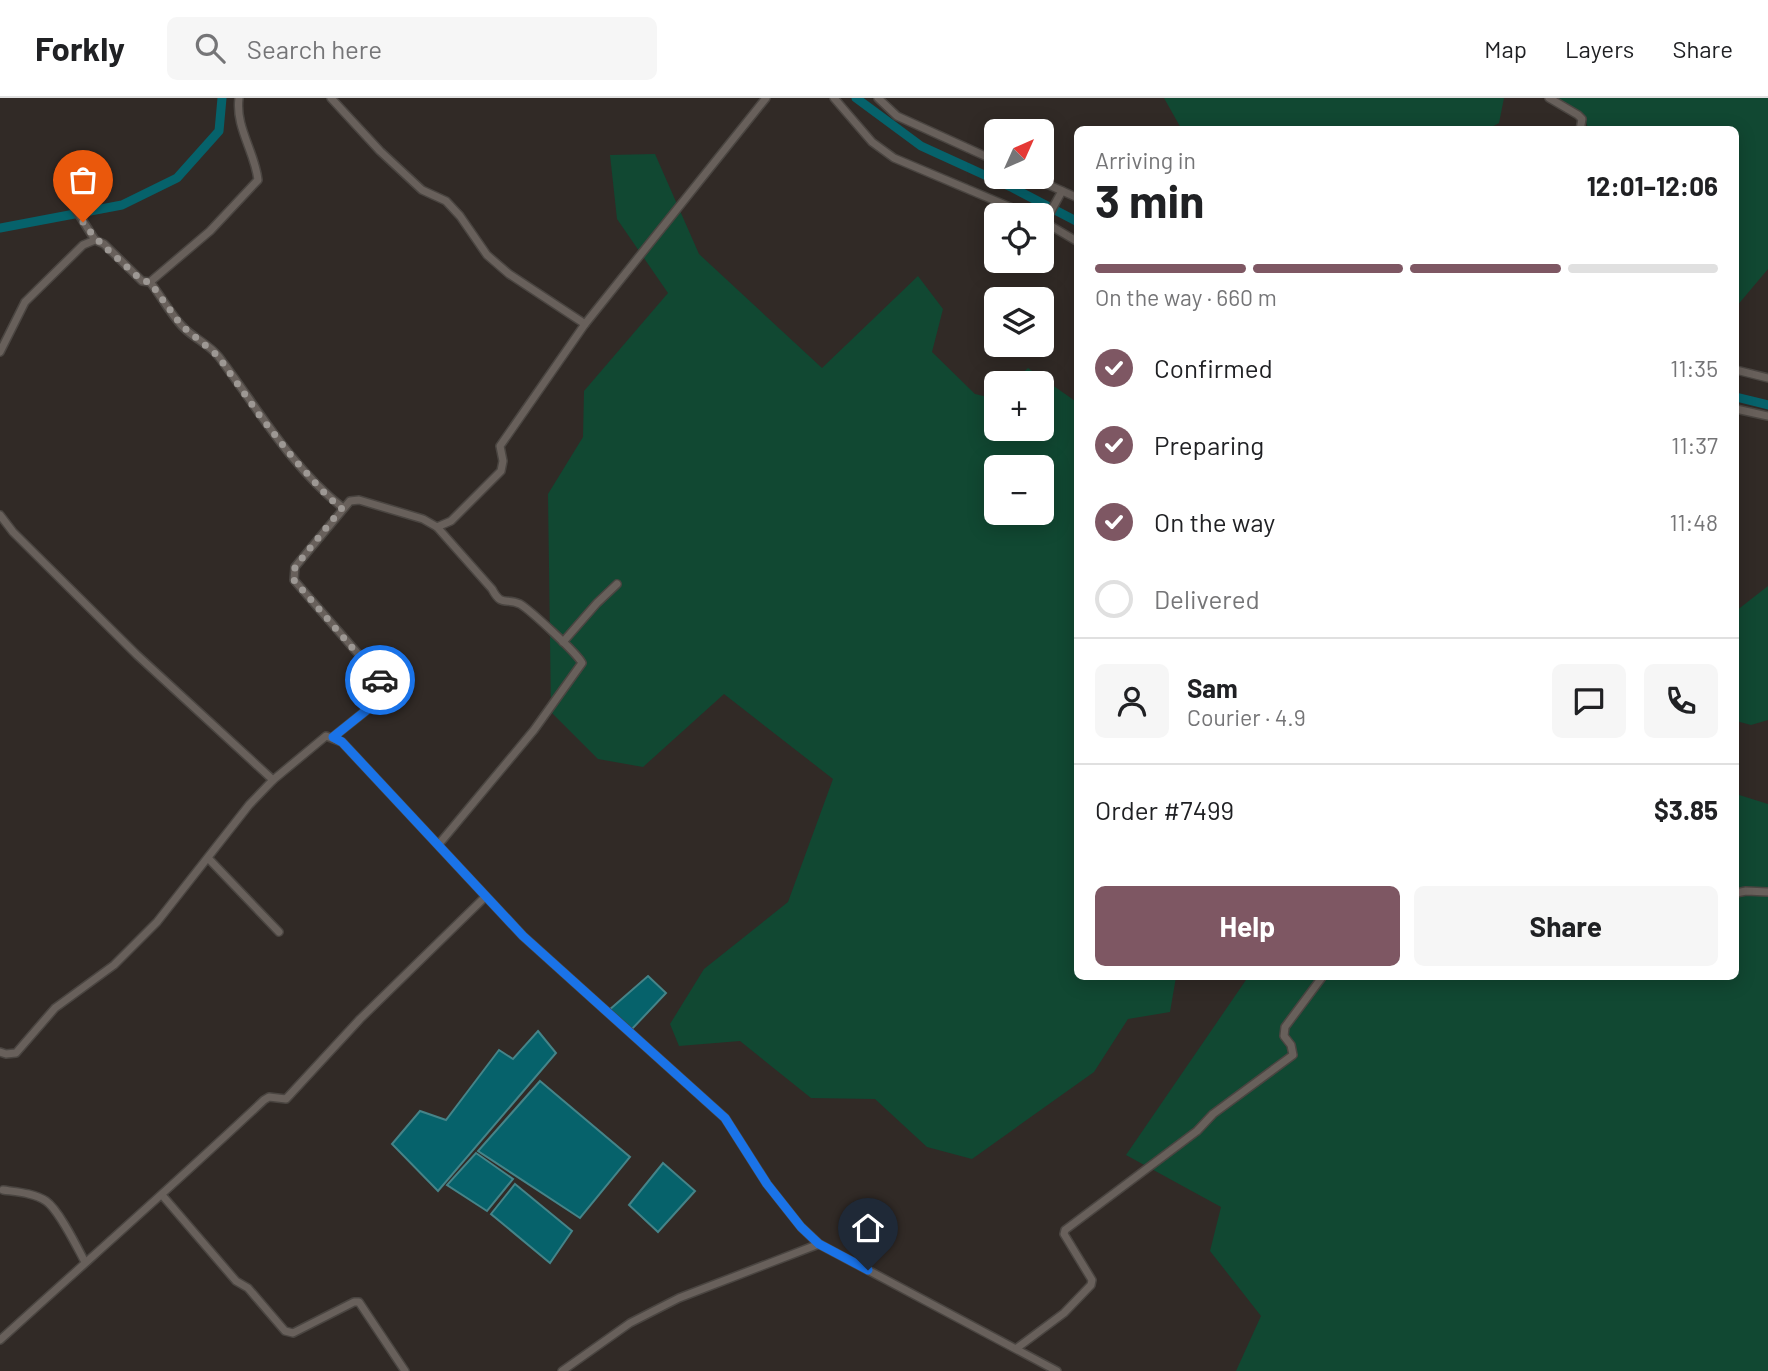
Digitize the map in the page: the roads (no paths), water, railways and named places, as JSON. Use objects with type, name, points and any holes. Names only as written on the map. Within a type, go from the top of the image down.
[{"type":"street","points":[[150,282],[210,231],[258,180],[256,164],[238,118],[239,98]]},
{"type":"street","points":[[331,98],[380,151],[422,190],[446,201],[487,255],[509,274],[585,324]]},
{"type":"street","points":[[437,527],[451,521],[501,471],[503,461],[500,446],[585,324],[766,98]]},
{"type":"street","points":[[834,98],[872,142],[894,158],[1001,203]]},
{"type":"street","points":[[878,98],[897,116],[984,156]]},
{"type":"street","points":[[1549,98],[1578,115],[1582,120],[1581,126]]},
{"type":"street","points":[[59,183],[95,240],[104,244],[142,281],[150,282],[181,325],[218,356],[294,459],[329,498],[342,508]]},
{"type":"street","points":[[1054,187],[1074,196]]},
{"type":"street","points":[[1054,204],[1062,191]]},
{"type":"street","points":[[1054,226],[1074,239]]},
{"type":"street","points":[[0,352],[25,302],[83,245],[95,240]]},
{"type":"street","points":[[1739,371],[1768,378]]},
{"type":"street","points":[[1739,410],[1768,416]]},
{"type":"street","points":[[333,737],[378,701],[383,692],[380,679],[294,580],[295,567],[342,508],[350,501],[359,500],[423,519],[437,527],[498,598],[503,602],[519,603],[580,660],[579,667],[526,739],[439,844]]},
{"type":"street","points":[[0,514],[13,531],[137,655],[273,780]]},
{"type":"street","points":[[563,642],[617,584]]},
{"type":"street","points":[[0,1052],[16,1053],[55,1008],[114,965],[157,922],[249,805],[273,780],[326,736],[333,737],[342,742],[523,936],[725,1118],[767,1184],[801,1227],[819,1244],[1057,1371]]},
{"type":"street","points":[[208,858],[279,932]]},
{"type":"street","points":[[1739,893],[1768,892]]},
{"type":"street","points":[[0,1340],[264,1100],[269,1097],[286,1098],[360,1019],[485,897]]},
{"type":"street","points":[[1017,1348],[1064,1313],[1091,1285],[1092,1280],[1064,1234],[1065,1230],[1293,1055],[1291,1045],[1284,1037],[1285,1027],[1320,980]]},
{"type":"street","points":[[3,1190],[32,1195],[48,1202],[85,1262]]},
{"type":"street","points":[[162,1195],[236,1281],[248,1288],[285,1331],[293,1333],[354,1302],[359,1302],[405,1371]]},
{"type":"street","points":[[562,1371],[630,1323],[679,1298],[819,1244]]},
{"type":"water","points":[[648,976],[666,993],[632,1029],[608,1011]]},
{"type":"water","points":[[538,1031],[556,1053],[438,1191],[392,1144],[420,1111],[446,1120],[499,1050],[513,1059]]},
{"type":"water","points":[[540,1081],[630,1157],[580,1218],[478,1151]]},
{"type":"water","points":[[476,1153],[513,1179],[487,1211],[447,1185]]},
{"type":"water","points":[[663,1163],[695,1191],[658,1232],[629,1205]]},
{"type":"water","points":[[515,1184],[572,1231],[550,1263],[491,1214]]},
{"type":"waterway","points":[[0,228],[122,205],[177,178],[219,131],[222,98]]},
{"type":"waterway","points":[[856,98],[921,146],[1013,188],[1074,220]]},
{"type":"waterway","points":[[1739,398],[1768,405]]}]
